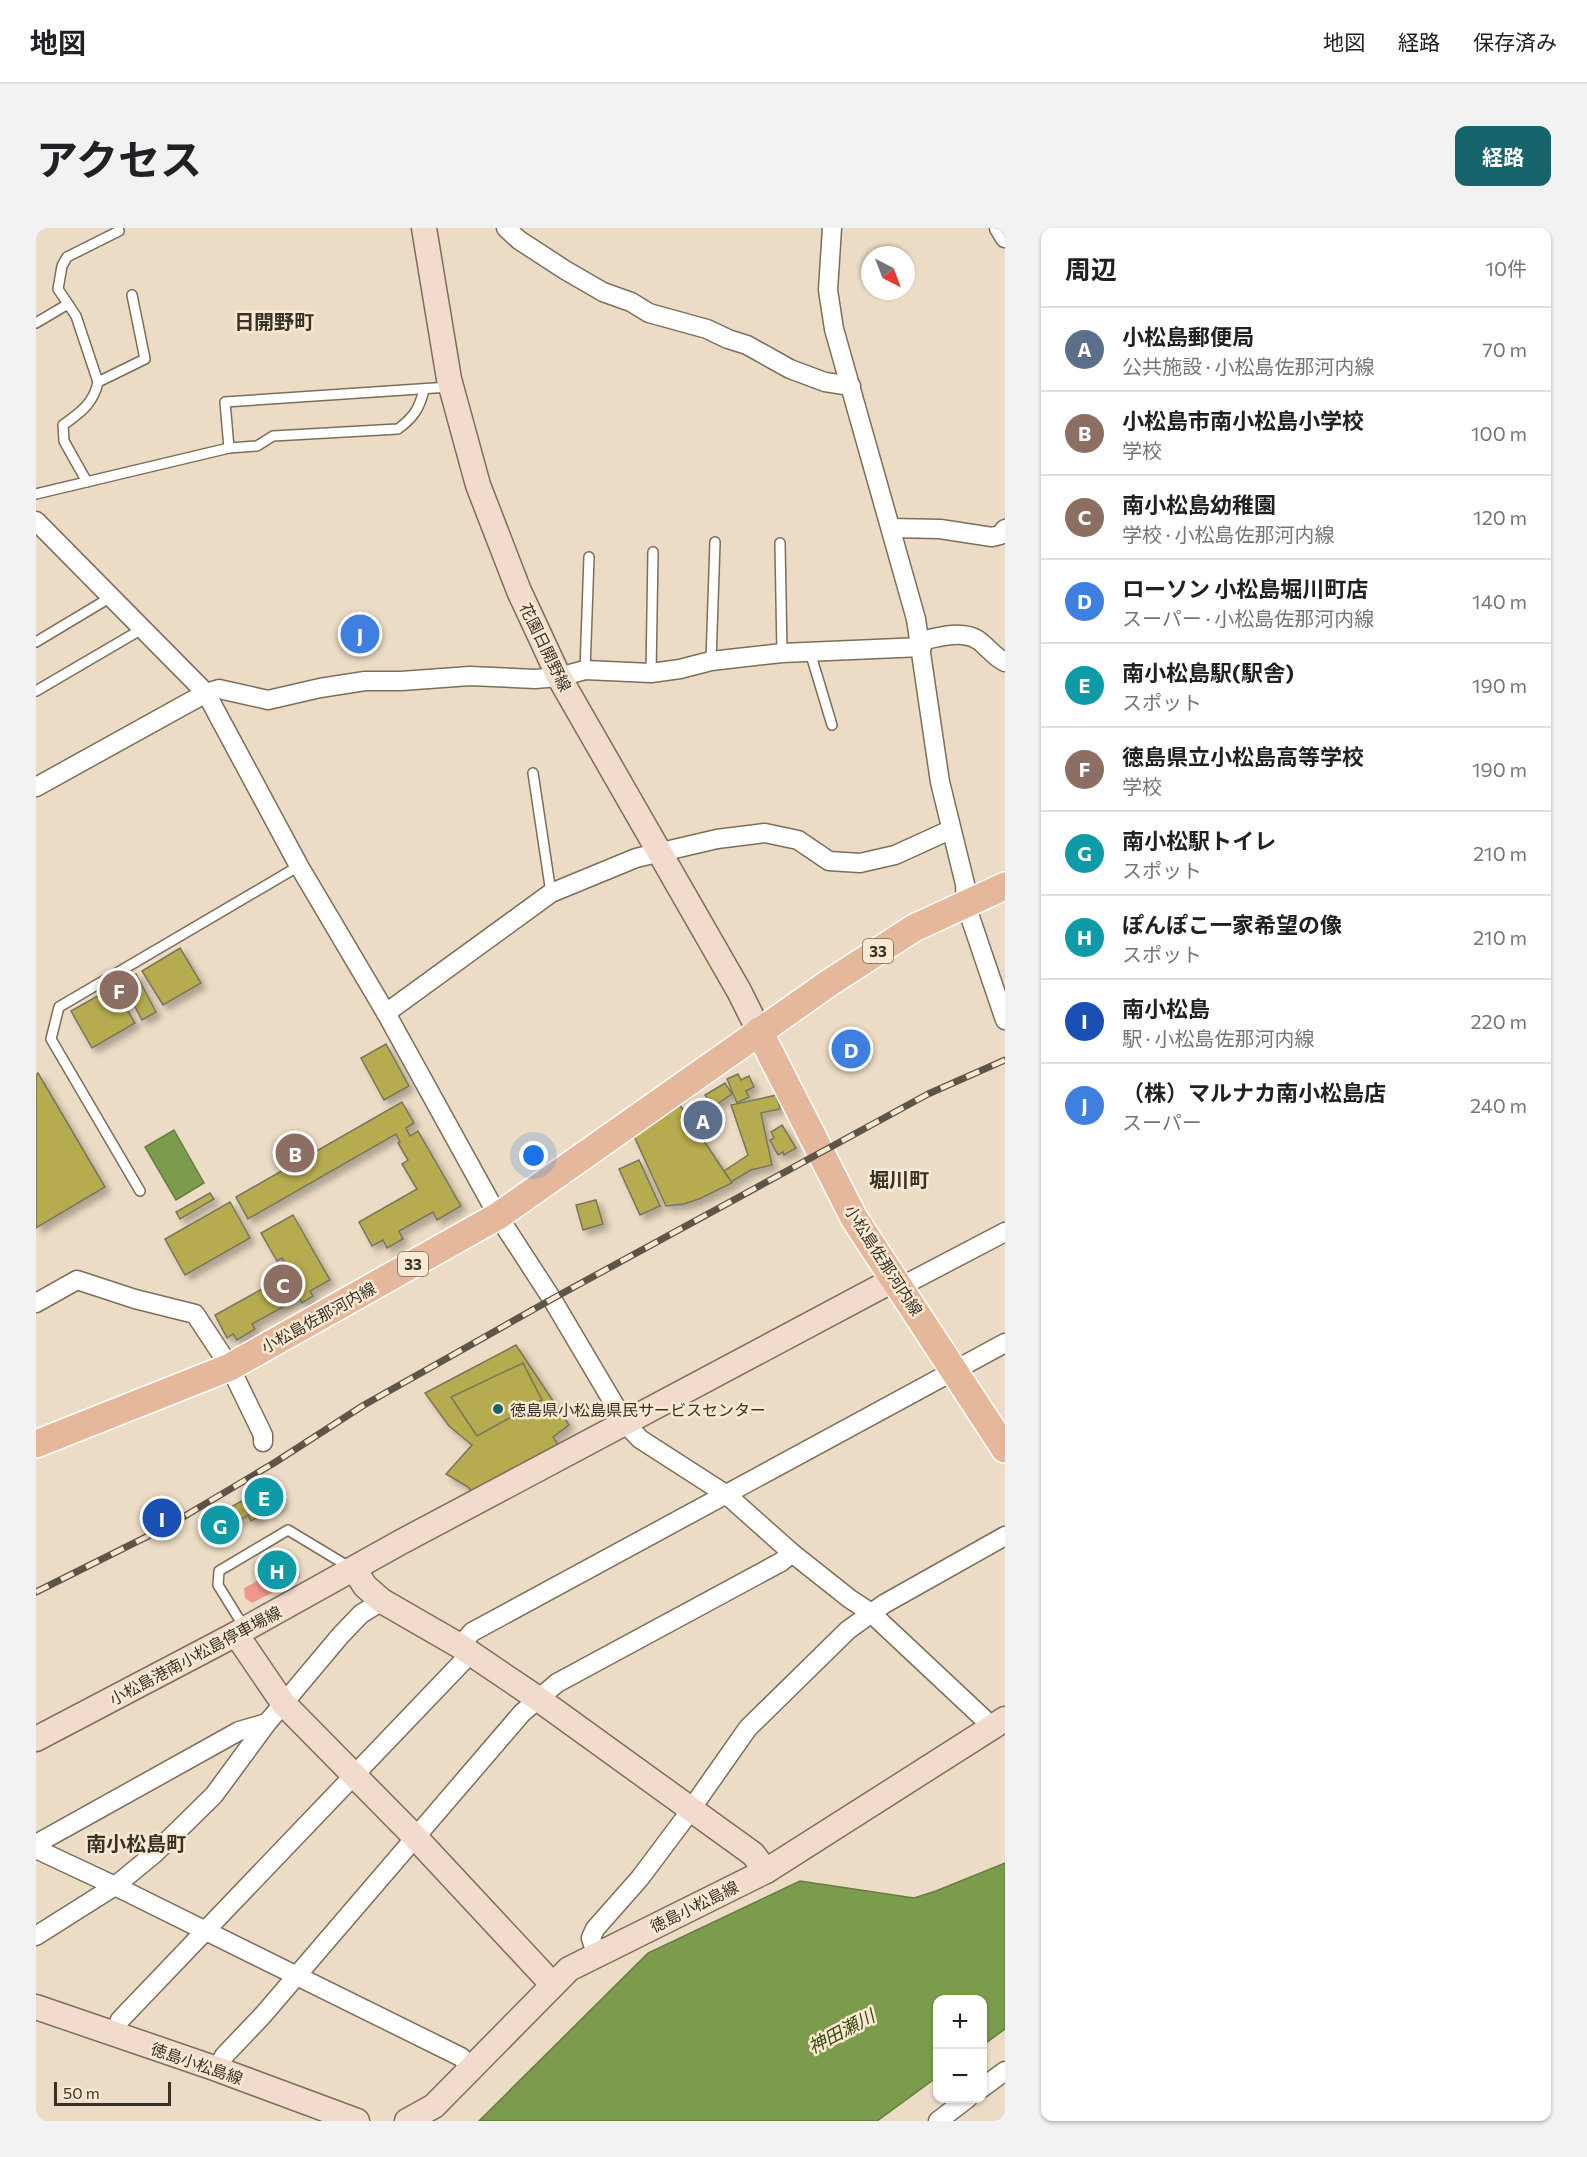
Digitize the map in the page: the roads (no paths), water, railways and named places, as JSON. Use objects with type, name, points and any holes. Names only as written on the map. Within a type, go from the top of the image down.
[{"type":"main road","name":"花園日開野線","points":[[424,228],[452,387],[478,485],[519,591],[559,677],[739,991],[759,1031]]},
{"type":"main road","name":"小松島佐那河内線","points":[[36,1444],[230,1367],[498,1216],[829,982],[914,928],[1005,886]]},
{"type":"main road","name":"小松島佐那河内線","points":[[759,1031],[854,1218],[1005,1449]]},
{"type":"main road","name":"小松島港南小松島停車場線","points":[[36,1739],[241,1631],[401,1542],[897,1283]]},
{"type":"main road","points":[[354,1569],[364,1586],[382,1601],[465,1650],[537,1698],[753,1854],[766,1871]]},
{"type":"main road","points":[[241,1631],[284,1703],[416,1838],[553,1985]]},
{"type":"main road","name":"徳島小松島線","points":[[407,2121],[427,2113],[569,1969],[766,1871],[997,1724]]},
{"type":"main road","name":"徳島小松島線","points":[[36,2007],[217,2069],[335,2115],[357,2121]]},
{"type":"street","points":[[506,228],[519,240],[603,292],[631,302],[650,313],[706,329],[747,345],[790,369],[825,382],[851,386]]},
{"type":"street","points":[[832,228],[828,290],[834,329],[891,528],[921,644],[940,782],[965,884],[966,905],[1005,1020]]},
{"type":"street","points":[[999,228],[1005,238]]},
{"type":"street","points":[[36,521],[206,693],[299,866],[386,1013],[498,1216],[552,1299],[626,1424],[640,1439],[727,1495],[792,1553],[889,1628],[982,1718],[997,1724]]},
{"type":"street","points":[[891,528],[940,529],[992,537],[1000,536],[1005,529]]},
{"type":"street","points":[[36,787],[206,693],[219,690],[268,700],[365,681],[470,676],[535,679],[559,677],[585,670],[651,673],[711,661],[782,653],[921,644],[960,635],[976,639],[1005,662]]},
{"type":"street","points":[[386,1013],[551,892],[636,858],[717,839],[765,833],[798,840],[829,861],[860,863],[895,855],[950,830]]},
{"type":"street","points":[[897,1283],[1005,1232]]},
{"type":"street","points":[[36,1304],[77,1280],[135,1299],[195,1314],[230,1367],[263,1435],[263,1442]]},
{"type":"street","points":[[114,2034],[120,2020],[444,1679],[465,1650],[472,1632],[1005,1343]]},
{"type":"street","points":[[596,1954],[591,1938],[595,1929],[640,1878],[748,1728],[848,1630],[870,1612],[1005,1536]]},
{"type":"street","points":[[217,2069],[224,2056],[297,1976],[537,1698],[557,1683],[781,1562],[792,1553]]},
{"type":"street","points":[[36,1936],[115,1886],[154,1854],[214,1795],[267,1723],[340,1636],[362,1614],[382,1601]]},
{"type":"street","points":[[36,1844],[239,1731],[267,1723]]},
{"type":"street","points":[[36,1849],[461,2057],[471,2068]]},
{"type":"street","points":[[987,2084],[1005,2071]]},
{"type":"street","points":[[938,2121],[962,2110]]},
{"type":"lane","points":[[87,482],[64,441],[63,426],[84,411],[96,394],[98,382],[76,316],[58,289],[62,266],[67,257],[119,231]]},
{"type":"lane","points":[[98,382],[145,359],[132,295]]},
{"type":"lane","points":[[36,323],[68,304]]},
{"type":"lane","points":[[229,448],[225,402],[452,387]]},
{"type":"lane","points":[[36,494],[229,448],[257,446],[273,436],[398,429],[411,420],[421,404],[424,390]]},
{"type":"lane","points":[[711,661],[715,542]]},
{"type":"lane","points":[[780,543],[782,653]]},
{"type":"lane","points":[[651,673],[653,552]]},
{"type":"lane","points":[[585,670],[589,557]]},
{"type":"lane","points":[[36,642],[111,597]]},
{"type":"lane","points":[[36,691],[142,629]]},
{"type":"lane","points":[[810,652],[832,724]]},
{"type":"lane","points":[[533,773],[551,892]]},
{"type":"lane","points":[[140,1191],[51,1040],[58,1007],[299,866]]},
{"type":"lane","points":[[241,1631],[218,1586],[219,1571],[288,1530],[354,1569]]},
{"type":"water","points":[[174,1130],[204,1183],[176,1200],[145,1147]]},
{"type":"water","name":"神田瀬川","points":[[1005,1863],[1005,2029],[987,2042],[987,1995],[933,1995],[933,2080],[877,2121],[479,2121],[648,1953],[800,1881],[914,1898]]},
{"type":"railway","points":[[36,1592],[168,1526],[274,1463],[364,1405],[552,1299],[928,1094],[1005,1060]]},
{"type":"place","name":"（株）マルナカ南小松島店","points":[[360,634]]},
{"type":"place","name":"徳島県立小松島高等学校","points":[[119,990]]},
{"type":"place","name":"ローソン 小松島堀川町店","points":[[851,1049]]},
{"type":"place","name":"小松島郵便局","points":[[703,1120]]},
{"type":"place","name":"小松島市南小松島小学校","points":[[295,1153]]},
{"type":"place","name":"南小松島幼稚園","points":[[283,1284]]},
{"type":"place","name":"徳島県小松島県民サービスセンター","points":[[498,1409]]},
{"type":"place","name":"南小松島駅(駅舎)","points":[[264,1497]]},
{"type":"place","name":"南小松島","points":[[162,1518]]},
{"type":"place","name":"南小松駅トイレ","points":[[220,1525]]},
{"type":"place","name":"ぽんぽこ一家希望の像","points":[[277,1570]]},
{"type":"district","name":"日開野町","points":[[274,321]]},
{"type":"district","name":"堀川町","points":[[899,1179]]},
{"type":"district","name":"南小松島町","points":[[136,1843]]}]
